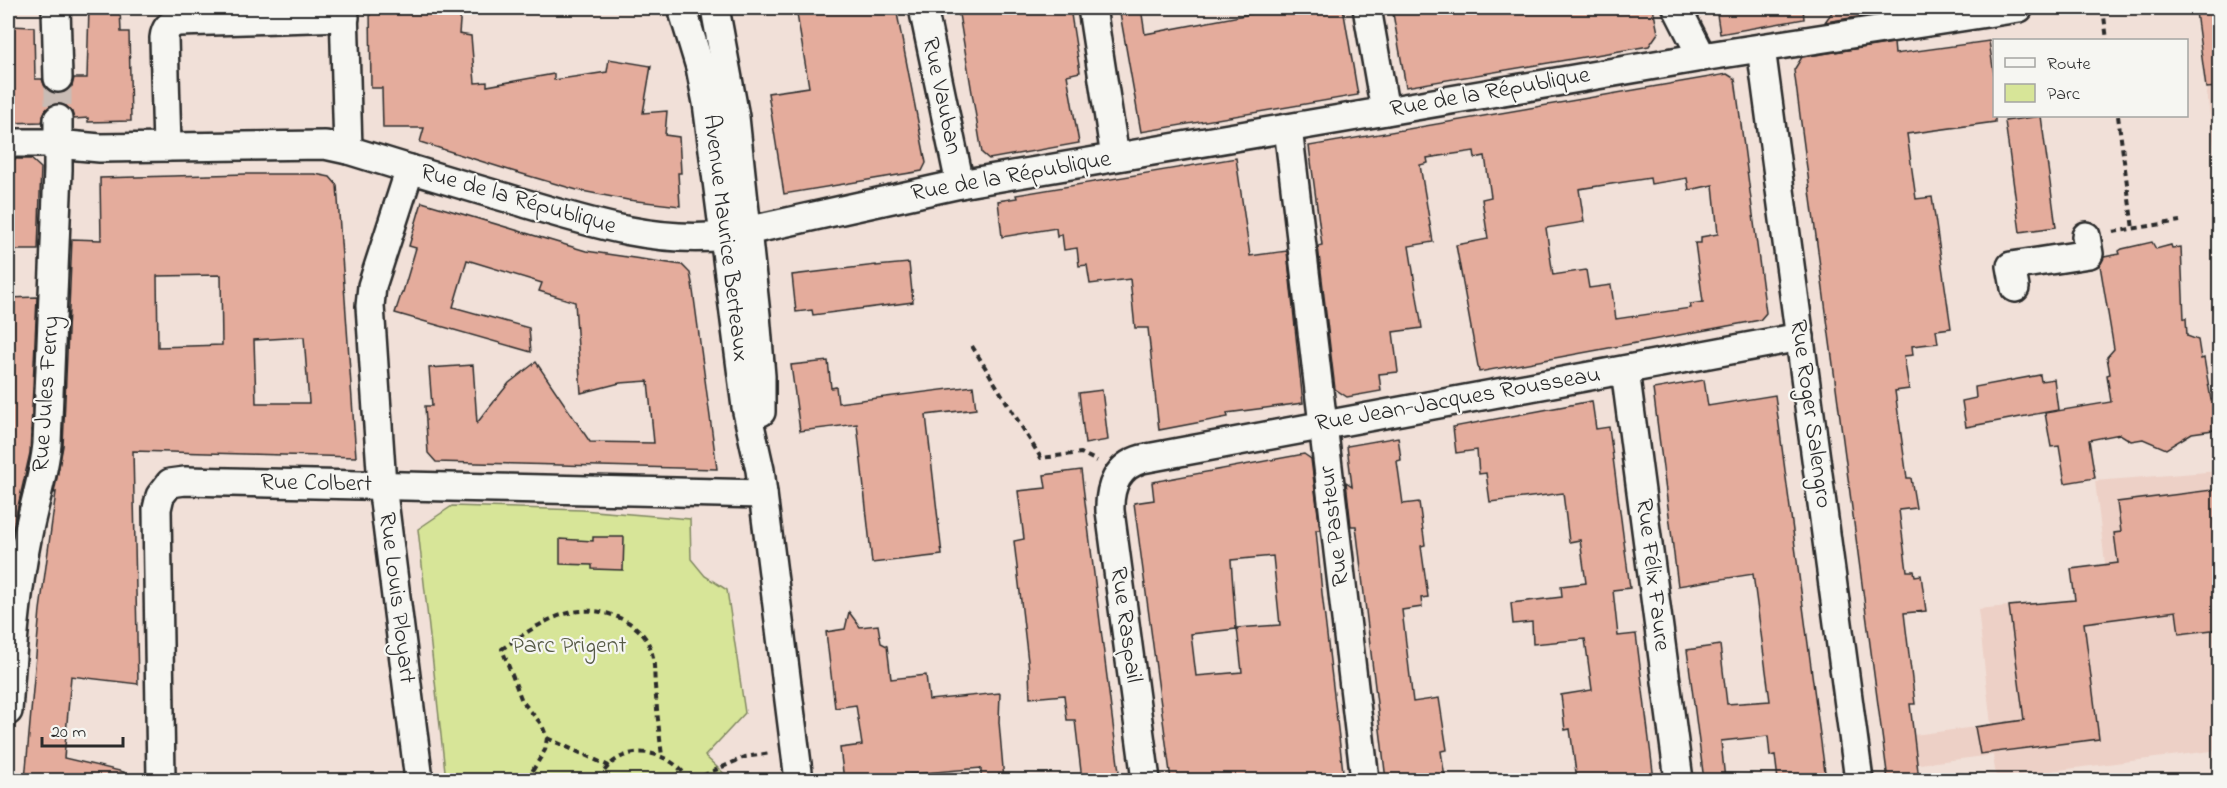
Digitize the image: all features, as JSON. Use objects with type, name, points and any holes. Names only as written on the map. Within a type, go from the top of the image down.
[{"type":"street","points":[[56,8],[58,78]]},
{"type":"street","name":"Avenue Maurice Berteaux","points":[[682,8],[700,67],[735,233]]},
{"type":"street","name":"Avenue Maurice Berteaux","points":[[715,8],[731,89],[735,233],[746,407],[761,482],[799,780]]},
{"type":"street","name":"Rue Vauban","points":[[923,8],[960,184]]},
{"type":"street","points":[[1092,8],[1115,157]]},
{"type":"street","points":[[1367,8],[1385,111]]},
{"type":"street","points":[[1677,8],[1702,57]]},
{"type":"street","name":"Rue de la République","points":[[8,143],[58,132],[100,148],[316,145],[348,150],[617,229],[685,238],[735,233],[960,184],[1115,157],[1702,57],[2019,8]]},
{"type":"street","points":[[167,147],[164,38],[170,25],[178,22],[345,12],[348,150]]},
{"type":"street","name":"Rue Roger Salengro","points":[[1761,48],[1859,780]]},
{"type":"street","name":"Rue Pasteur","points":[[1288,128],[1365,780]]},
{"type":"street","name":"Rue Jules Ferry","points":[[8,711],[16,554],[28,533],[41,487],[47,444],[58,132]]},
{"type":"street","name":"Rue Louis Ployart","points":[[410,169],[372,286],[370,299],[382,485],[419,780]]},
{"type":"street","points":[[2014,288],[2012,266],[2089,254],[2086,236]]},
{"type":"street","name":"Rue Jean-Jacques Rousseau","points":[[1119,472],[1142,459],[1800,337]]},
{"type":"street","name":"Rue Félix Faure","points":[[1625,370],[1679,780]]},
{"type":"street","name":"Rue Raspail","points":[[1119,472],[1113,483],[1110,511],[1146,780]]},
{"type":"street","name":"Rue Colbert","points":[[161,780],[157,509],[162,491],[170,483],[185,481],[382,485],[761,482]]},
{"type":"path","points":[[2103,8],[2107,39]]},
{"type":"path","points":[[2118,117],[2133,229]]},
{"type":"path","points":[[2086,236],[2180,221]]},
{"type":"path","points":[[972,346],[1041,458],[1081,453],[1119,472]]},
{"type":"path","points":[[527,780],[545,750],[547,738],[542,725],[522,701],[502,649],[543,621],[564,613],[586,610],[602,612],[631,624],[648,642],[653,663],[662,756]]},
{"type":"path","points":[[547,738],[609,766]]},
{"type":"path","points":[[599,780],[609,766],[618,759],[640,752],[662,756],[674,762],[691,780],[745,757],[795,750]]},
{"type":"shaded area","points":[[2195,8],[2219,8],[2219,183],[2196,12]]},
{"type":"shaded area","points":[[2219,471],[2219,750],[1996,778],[1993,755],[1887,768],[1883,739],[1991,725],[1978,609],[2109,596],[2095,481]]},
{"type":"green space","name":"Parc Prigent","points":[[452,506],[582,510],[690,519],[691,559],[705,576],[727,590],[745,713],[705,756],[731,780],[446,780],[418,529]]},
{"type":"building","points":[[89,8],[120,8],[121,32],[129,32],[131,121],[88,122],[88,118],[74,119],[72,112],[66,106],[57,103],[45,111],[42,122],[8,123],[8,26],[34,27],[35,79],[42,79],[50,92],[59,94],[66,92],[72,86],[74,78],[87,78]]},
{"type":"building","points":[[370,8],[461,8],[459,34],[471,36],[475,83],[487,82],[487,86],[554,74],[554,80],[607,72],[609,59],[651,66],[643,113],[667,111],[665,135],[679,137],[680,206],[628,200],[577,190],[420,142],[424,128],[383,128],[382,88],[371,88]]},
{"type":"building","points":[[796,8],[896,8],[926,163],[922,171],[784,194],[768,93],[809,87]]},
{"type":"building","points":[[958,8],[1070,8],[1080,72],[1067,75],[1079,143],[989,159],[982,153]]},
{"type":"building","points":[[1119,8],[1141,8],[1145,34],[1261,12],[1261,8],[1343,8],[1358,95],[1141,132]]},
{"type":"building","points":[[1392,8],[1653,8],[1658,33],[1649,46],[1406,87]]},
{"type":"building","points":[[1716,8],[1803,8],[1804,19],[1720,34]]},
{"type":"building","points":[[1835,8],[1888,8],[1889,12],[1825,22]]},
{"type":"building","points":[[2219,9],[2219,87],[2206,88],[2196,12]]},
{"type":"building","points":[[1989,41],[1993,68],[1993,117],[1995,117],[1995,122],[1907,134],[1916,199],[1932,197],[1951,328],[1936,330],[1938,343],[1912,346],[1913,355],[1904,356],[1909,389],[1895,391],[1907,478],[1911,478],[1916,508],[1899,510],[1907,571],[1914,571],[1915,576],[1921,575],[1926,611],[1904,613],[1915,704],[1910,704],[1919,780],[1888,780],[1794,70],[1802,57],[1894,43],[1895,54]]},
{"type":"building","points":[[1727,74],[1735,79],[1766,313],[1760,320],[1479,372],[1456,245],[1488,239],[1482,199],[1491,197],[1485,156],[1475,158],[1474,151],[1427,158],[1428,163],[1420,165],[1433,242],[1409,246],[1422,328],[1393,332],[1398,372],[1379,374],[1381,391],[1347,397],[1335,389],[1318,246],[1322,245],[1309,146]],"holes":[[[1650,178],[1651,184],[1687,178],[1689,190],[1713,185],[1718,234],[1701,237],[1701,243],[1695,243],[1703,302],[1690,304],[1691,308],[1616,319],[1611,285],[1589,288],[1586,270],[1553,275],[1546,228],[1584,222],[1579,189]]]},
{"type":"building","points":[[2041,117],[2056,227],[2020,232],[2005,121]]},
{"type":"building","points":[[1236,158],[1250,256],[1287,251],[1303,403],[1227,413],[1228,417],[1159,430],[1148,328],[1135,328],[1130,279],[1090,284],[1087,265],[1079,266],[1077,248],[1064,250],[1062,234],[1057,237],[1056,228],[1002,237],[998,201],[1017,198],[1016,195]]},
{"type":"building","points":[[8,159],[31,159],[41,168],[38,250],[8,250]]},
{"type":"building","points":[[246,174],[315,174],[330,177],[337,185],[356,457],[133,451],[138,684],[71,676],[64,758],[124,772],[123,780],[25,780],[40,610],[56,492],[54,493],[63,446],[72,239],[101,240],[100,178]],"holes":[[[221,275],[222,345],[158,347],[157,276]],[[304,337],[309,403],[256,403],[254,340]]]},
{"type":"building","points":[[422,202],[586,251],[682,265],[690,273],[692,283],[717,469],[436,462],[428,453],[425,406],[432,406],[429,368],[473,365],[477,423],[509,383],[536,362],[590,442],[654,443],[648,381],[620,383],[581,393],[575,302],[539,291],[542,283],[467,260],[453,307],[529,328],[531,352],[395,313],[416,248],[409,246]]},
{"type":"building","points":[[2152,242],[2156,249],[2171,245],[2172,248],[2181,247],[2184,319],[2186,318],[2187,336],[2198,340],[2201,359],[2204,358],[2211,400],[2220,399],[2220,429],[2192,433],[2166,449],[2143,439],[2131,441],[2120,434],[2089,440],[2095,478],[2065,483],[2059,446],[2051,447],[2045,413],[2111,402],[2107,357],[2114,349],[2100,265],[2104,257],[2120,254],[2119,251],[2122,249]]},
{"type":"building","points":[[909,263],[913,302],[813,315],[812,310],[796,312],[792,275]]},
{"type":"building","points":[[37,297],[30,453],[13,528],[8,533],[8,298]]},
{"type":"building","points":[[828,361],[831,388],[836,387],[838,403],[973,386],[976,409],[926,415],[942,555],[872,563],[857,424],[800,431],[791,365]]},
{"type":"building","points":[[2040,375],[2041,381],[2054,379],[2058,410],[1966,427],[1962,401],[1976,398],[1975,387]]},
{"type":"building","points":[[1704,380],[1708,406],[1775,395],[1826,780],[1778,780],[1775,755],[1770,756],[1768,736],[1721,741],[1725,780],[1704,780],[1687,650],[1720,645],[1727,704],[1770,701],[1753,574],[1678,586],[1653,389]]},
{"type":"building","points":[[1102,390],[1108,440],[1085,444],[1079,393]]},
{"type":"building","points":[[1592,401],[1596,429],[1609,427],[1630,588],[1613,590],[1618,636],[1636,634],[1654,780],[1577,780],[1570,729],[1565,730],[1561,695],[1592,690],[1585,639],[1533,644],[1532,622],[1513,624],[1511,603],[1562,597],[1561,586],[1586,583],[1580,540],[1569,542],[1563,493],[1490,502],[1486,473],[1479,474],[1477,450],[1456,453],[1453,427]]},
{"type":"building","points":[[1398,437],[1401,460],[1397,461],[1403,504],[1419,502],[1425,545],[1421,546],[1428,597],[1421,598],[1422,607],[1402,610],[1413,702],[1439,698],[1447,750],[1441,751],[1445,778],[1386,780],[1356,526],[1351,526],[1346,482],[1352,486],[1347,446]]},
{"type":"building","points":[[1304,454],[1311,459],[1320,530],[1316,530],[1322,593],[1344,780],[1171,780],[1134,503],[1154,500],[1152,482]],"holes":[[[1273,556],[1280,625],[1237,628],[1242,672],[1196,676],[1191,634],[1236,629],[1231,560]]]},
{"type":"building","points":[[1081,470],[1120,780],[1082,780],[1075,720],[1067,720],[1064,695],[1030,698],[1029,670],[1014,541],[1024,539],[1018,491],[1046,488],[1044,475]]},
{"type":"building","points":[[2220,489],[2220,629],[2179,634],[2176,611],[2084,623],[2099,739],[1980,754],[1975,727],[2024,720],[2009,606],[2075,600],[2071,569],[2118,563],[2114,533],[2121,532],[2117,502]]},
{"type":"building","points":[[593,537],[624,537],[623,570],[592,569],[592,565],[560,564],[560,539],[593,541]]},
{"type":"building","points":[[849,612],[860,627],[878,625],[881,643],[887,646],[891,679],[926,675],[929,700],[1000,693],[999,722],[1004,780],[981,780],[981,768],[901,775],[902,780],[844,780],[840,748],[862,745],[856,705],[835,708],[826,632],[845,629]]},
{"type":"tunnel","points":[[58,78],[58,119]]}]
